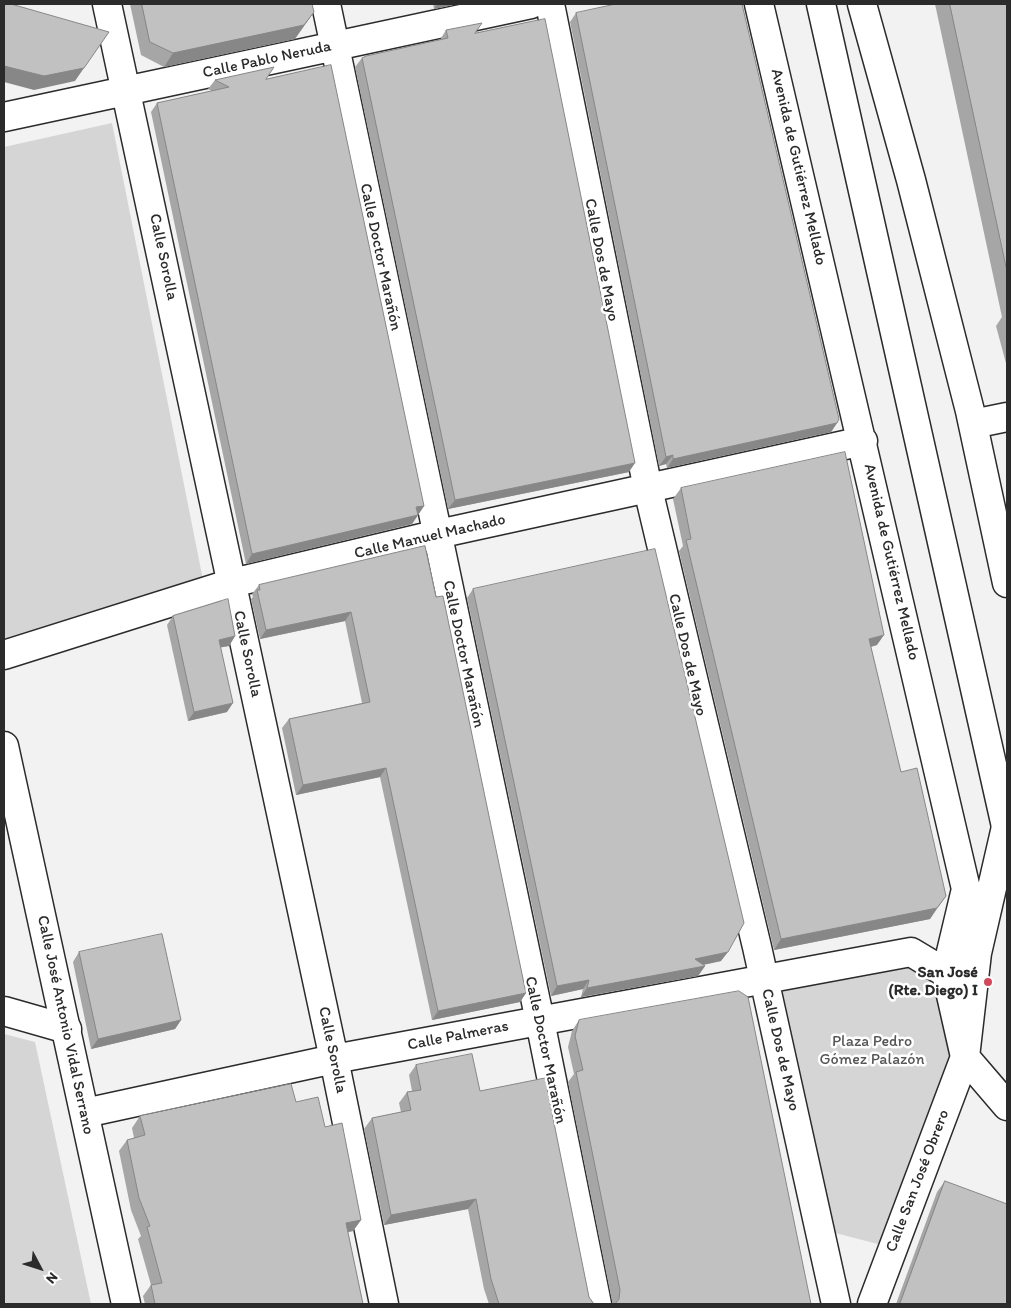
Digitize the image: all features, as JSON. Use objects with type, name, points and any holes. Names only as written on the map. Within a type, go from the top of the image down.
[{"type":"street","name":"Calle Sorolla","points":[[107,4],[125,91],[140,148],[334,1059],[384,1304]]},
{"type":"street","name":"Calle Doctor Marañón","points":[[326,4],[540,1021],[597,1304]]},
{"type":"street","name":"Calle Pablo Neruda","points":[[4,117],[531,4]]},
{"type":"street","name":"Calle Dos de Mayo","points":[[550,4],[648,489],[764,979],[836,1304]]},
{"type":"street","name":"Avenida de Gutiérrez Mellado","points":[[759,4],[863,442],[966,889],[946,973],[965,1057],[1007,1106]]},
{"type":"street","points":[[821,4],[1007,829]]},
{"type":"street","points":[[862,4],[911,180],[973,424],[1007,583]]},
{"type":"street","points":[[973,424],[1007,417]]},
{"type":"street","name":"Calle Manuel Machado","points":[[4,655],[232,583],[438,534],[863,442]]},
{"type":"street","name":"Calle José Antonio Vidal Serrano","points":[[4,746],[126,1304]]},
{"type":"street","name":"Calle San José Obrero","points":[[872,1304],[965,1057],[977,953],[1007,829]]},
{"type":"street","name":"Calle Palmeras","points":[[85,1113],[334,1059],[911,952],[946,973]]},
{"type":"street","points":[[4,1012],[67,1029]]},
{"type":"green space","points":[[112,123],[205,590],[4,641],[4,147]]},
{"type":"green space","name":"Plaza Pedro Gómez Palazón","points":[[911,952],[946,973],[965,1057],[893,1248],[820,1229],[764,979]]},
{"type":"green space","points":[[4,1034],[35,1042],[91,1304],[4,1304]]},
{"type":"building","points":[[4,4],[11,4],[109,32],[84,68],[44,76],[4,66]]},
{"type":"building","points":[[142,4],[312,4],[314,12],[304,25],[173,53],[150,42]]},
{"type":"building","points":[[616,4],[742,4],[839,419],[837,423],[673,459],[673,455],[666,457],[576,13]]},
{"type":"building","points":[[950,4],[1007,4],[1007,271]]},
{"type":"building","points":[[545,19],[635,463],[455,500],[362,58],[448,38],[446,30],[482,23],[475,33]]},
{"type":"building","points":[[331,65],[424,506],[416,507],[418,515],[252,554],[157,103],[229,87],[215,80],[274,67],[266,79]]},
{"type":"building","points":[[845,452],[884,635],[869,639],[901,772],[917,768],[946,896],[937,908],[781,939],[686,540],[691,539],[681,488]]},
{"type":"building","points":[[425,546],[436,597],[443,596],[526,993],[438,1011],[386,768],[303,785],[289,719],[370,702],[351,612],[266,630],[257,590],[260,590],[259,585]]},
{"type":"building","points":[[655,549],[744,923],[728,952],[695,959],[705,966],[587,988],[589,980],[557,986],[473,589]]},
{"type":"building","points":[[228,599],[235,636],[219,640],[233,703],[194,712],[173,616]]},
{"type":"building","points":[[162,934],[181,1020],[98,1039],[79,952]]},
{"type":"building","points":[[739,991],[748,997],[811,1304],[615,1304],[619,1299],[620,1290],[576,1072],[583,1070],[575,1036],[579,1020]]},
{"type":"building","points":[[472,1054],[480,1091],[545,1078],[589,1297],[594,1304],[499,1304],[491,1279],[476,1199],[391,1215],[372,1118],[411,1110],[407,1092],[421,1090],[416,1065]]},
{"type":"building","points":[[291,1084],[296,1102],[318,1097],[325,1127],[342,1123],[361,1220],[346,1223],[363,1304],[155,1304],[151,1285],[162,1283],[147,1227],[150,1226],[139,1198],[127,1140],[145,1135],[140,1116]]},
{"type":"building","points":[[945,1181],[1007,1204],[1007,1304],[900,1304]]},
{"type":"place","name":"San José (Rte. Diego) I","points":[[988,982]]}]
